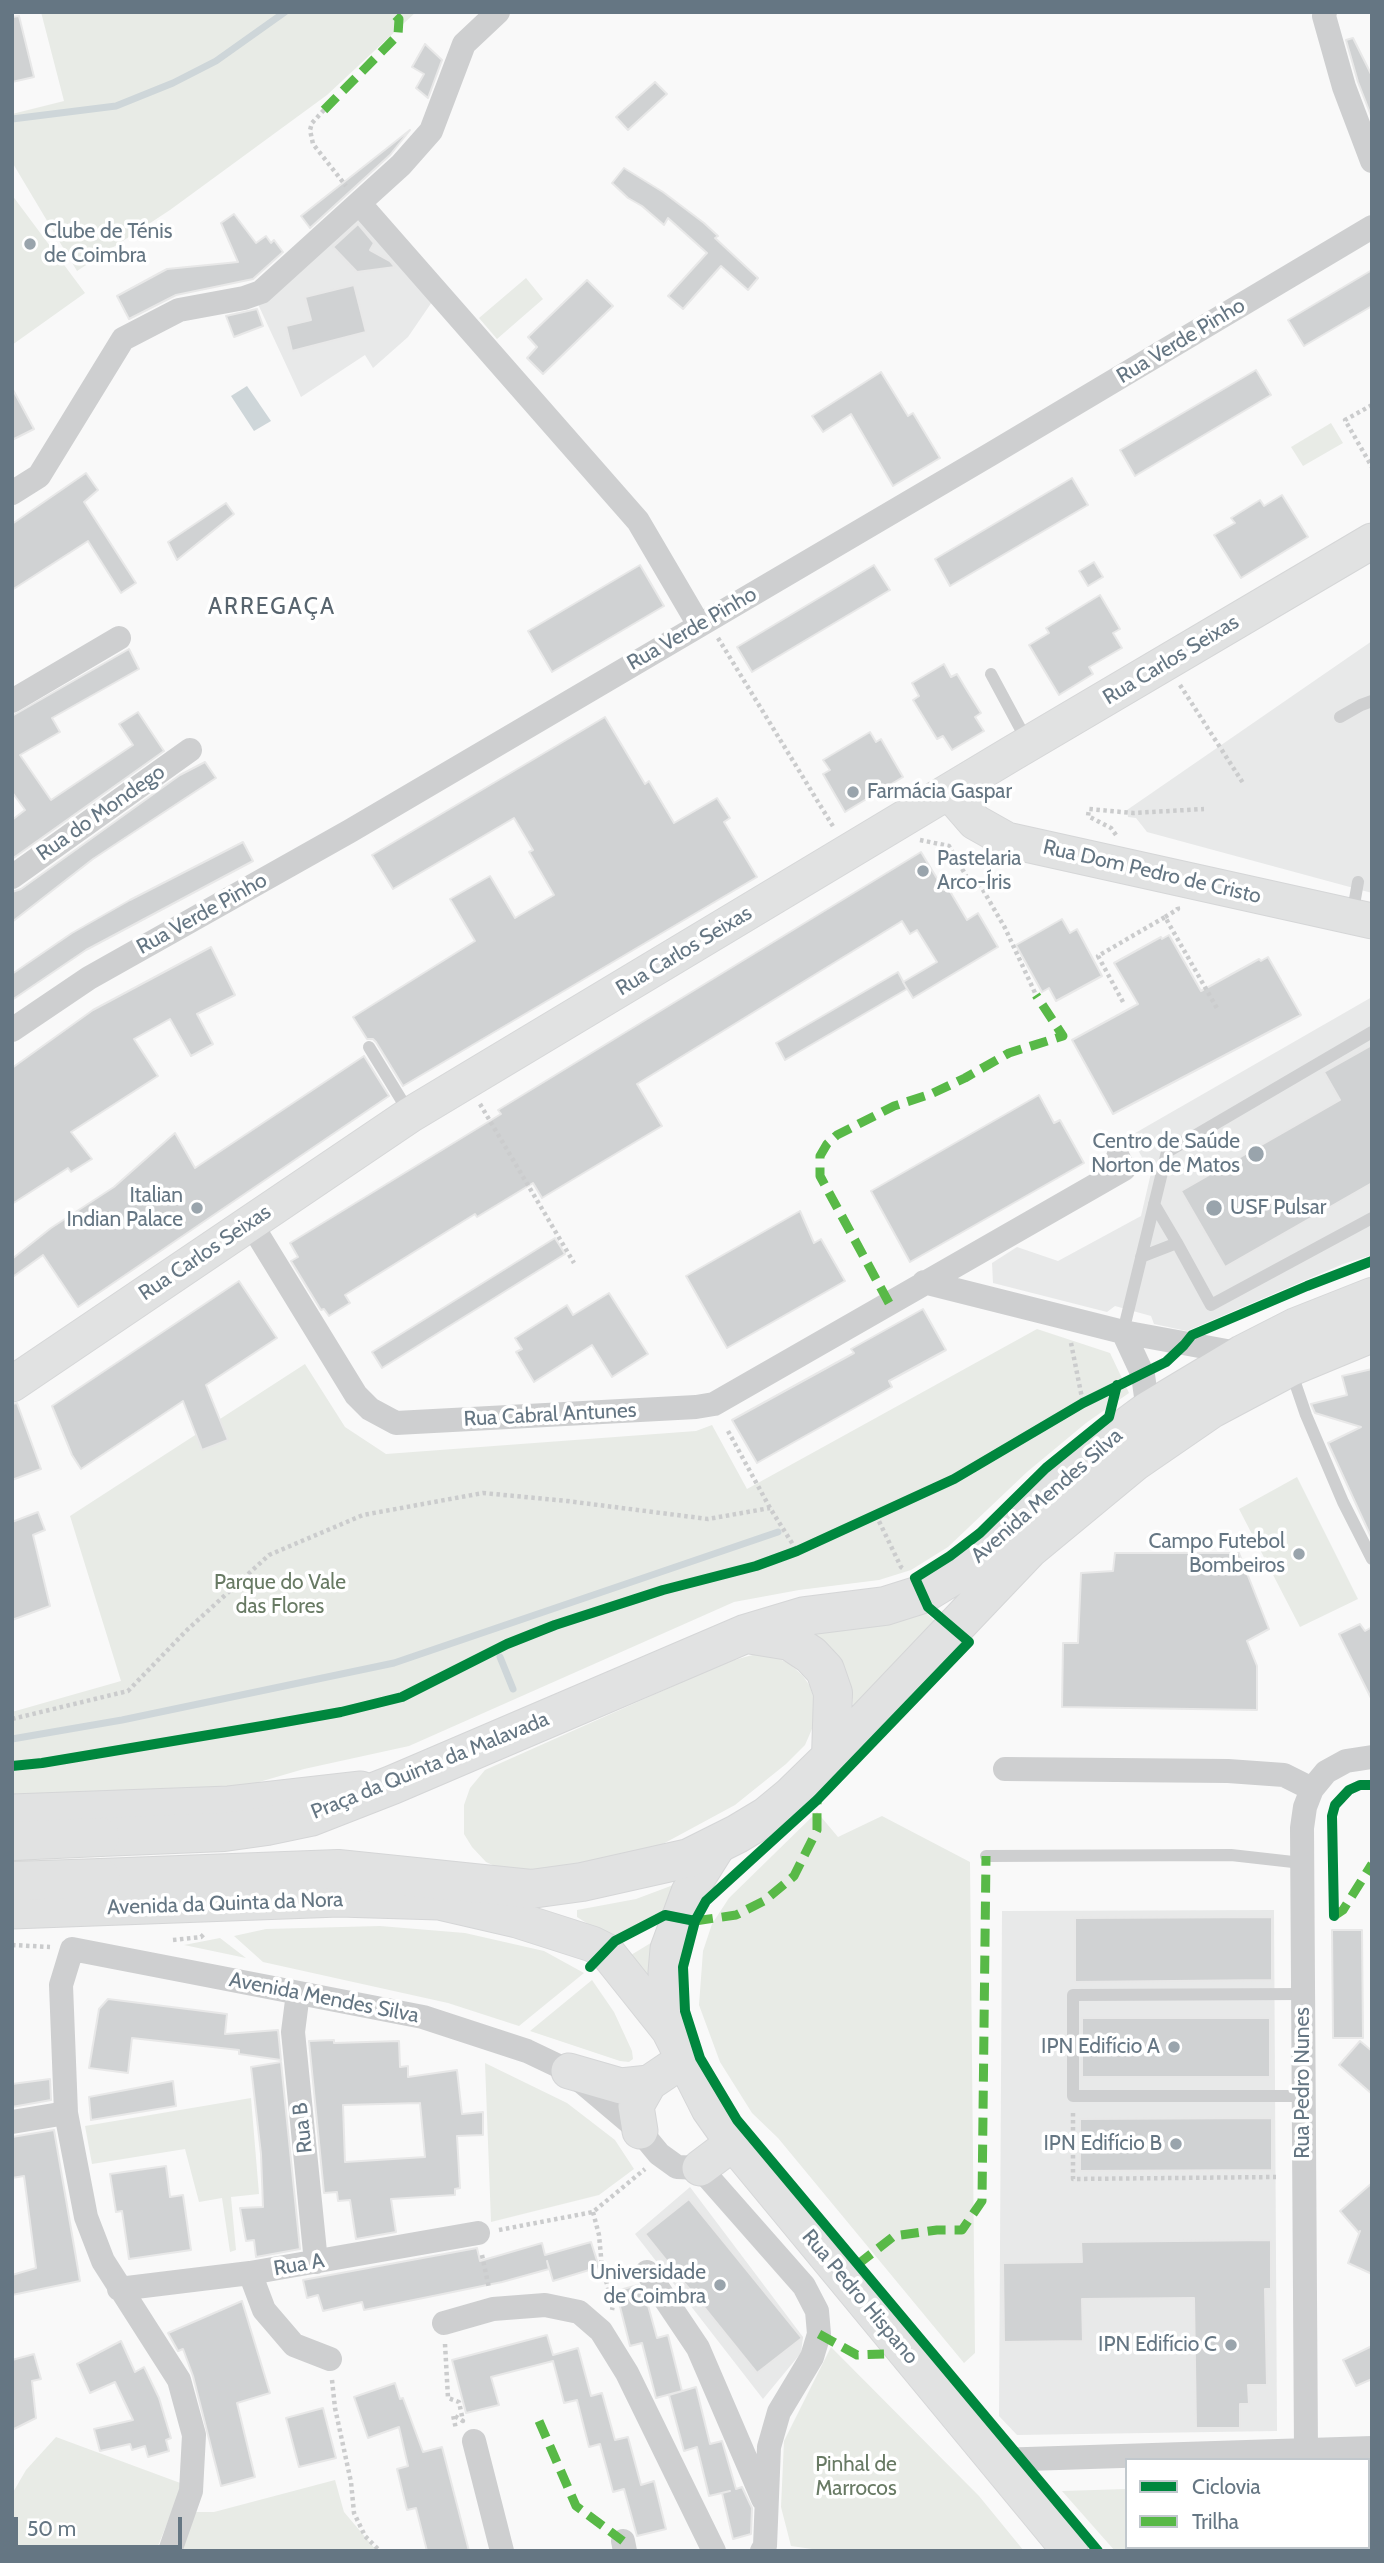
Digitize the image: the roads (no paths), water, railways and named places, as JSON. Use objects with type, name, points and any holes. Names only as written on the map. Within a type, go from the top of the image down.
[{"type":"main road","name":"Avenida Mendes Silva","points":[[745,1634],[805,1616],[885,1606],[923,1594],[964,1569],[1045,1492],[1102,1444],[1148,1411],[1243,1354],[1297,1327],[1372,1297]]},
{"type":"main road","name":"Avenida Mendes Silva","points":[[831,1757],[1030,1548],[1107,1483],[1211,1409],[1290,1367],[1372,1333]]},
{"type":"main road","points":[[12,1881],[338,1869],[531,1889],[582,1882],[689,1858],[767,1816],[831,1757],[833,1693],[825,1670],[790,1641],[745,1634]]},
{"type":"main road","name":"Praça da Quinta da Malavada","points":[[12,1841],[224,1832],[310,1817],[392,1786],[745,1634]]},
{"type":"street","points":[[12,493],[38,476],[122,339],[179,310],[244,298],[261,292],[401,165],[431,131],[464,44],[498,12]]},
{"type":"street","points":[[1325,12],[1344,87],[1372,161]]},
{"type":"street","points":[[359,203],[638,521],[703,622]]},
{"type":"street","name":"Rua Verde Pinho","points":[[12,1030],[89,978],[362,824],[1372,227]]},
{"type":"street","name":"Rua Carlos Seixas","points":[[12,1384],[410,1115],[1372,541]]},
{"type":"street","points":[[12,701],[118,638]]},
{"type":"street","name":"Rua do Mondego","points":[[12,877],[190,750]]},
{"type":"street","name":"Rua Dom Pedro de Cristo","points":[[949,792],[975,822],[1007,840],[1362,919]]},
{"type":"street","name":"Rua Cabral Antunes","points":[[250,1222],[355,1395],[370,1409],[396,1423],[696,1407],[714,1404],[1125,1169],[1118,1157]]},
{"type":"street","points":[[924,1282],[1123,1332],[1243,1354]]},
{"type":"street","points":[[1123,1332],[1143,1375],[1148,1411]]},
{"type":"street","points":[[1005,1769],[1228,1771],[1284,1775],[1312,1789],[1326,1772],[1346,1761],[1372,1757]]},
{"type":"street","points":[[12,1812],[229,1804],[392,1786]]},
{"type":"street","name":"Rua Pedro Nunes","points":[[1306,2450],[1302,1828],[1305,1807],[1312,1789]]},
{"type":"street","name":"Rua Pedro Hispano","points":[[676,2045],[666,1972],[668,1949],[689,1892],[719,1844]]},
{"type":"street","points":[[439,1902],[531,1889]]},
{"type":"street","name":"Avenida da Quinta da Nora","points":[[12,1912],[339,1899],[439,1902]]},
{"type":"street","name":"Rua Pedro Hispano","points":[[439,1902],[517,1920],[606,1951],[676,2045],[709,2109],[733,2143],[1070,2551]]},
{"type":"street","name":"Avenida Mendes Silva","points":[[66,2113],[61,1985],[72,1948],[423,2017],[527,2051],[569,2071]]},
{"type":"street","name":"Rua B","points":[[298,1993],[293,2032],[316,2262]]},
{"type":"street","points":[[640,2131],[636,2106],[649,2082],[676,2045]]},
{"type":"street","points":[[569,2071],[621,2085],[649,2082]]},
{"type":"street","points":[[569,2071],[640,2131],[659,2154],[677,2167],[700,2168],[733,2143]]},
{"type":"street","points":[[12,2122],[66,2113],[86,2217],[103,2261],[119,2290],[179,2380],[194,2435],[191,2491],[170,2551]]},
{"type":"street","name":"Rua Pedro Hispano","points":[[700,2168],[804,2287],[817,2311],[820,2334],[812,2357],[779,2412],[769,2447],[765,2546],[762,2551]]},
{"type":"street","name":"Rua A","points":[[119,2290],[250,2273],[478,2233]]},
{"type":"street","points":[[647,2272],[698,2348],[766,2506]]},
{"type":"street","points":[[250,2273],[264,2310],[294,2345],[330,2358]]},
{"type":"street","points":[[444,2323],[493,2309],[545,2305],[579,2312],[601,2331],[627,2373],[714,2551]]},
{"type":"street","points":[[465,2436],[502,2551]]},
{"type":"street","points":[[996,2459],[1372,2448]]},
{"type":"lane","points":[[992,674],[1029,744]]},
{"type":"lane","points":[[1340,717],[1372,701]]},
{"type":"lane","points":[[1358,882],[1362,919]]},
{"type":"lane","points":[[1123,1332],[1167,1152],[1372,1032]]},
{"type":"lane","points":[[369,1047],[410,1115]]},
{"type":"lane","points":[[1154,1204],[1211,1305],[1372,1218]]},
{"type":"lane","points":[[1141,1257],[1177,1243]]},
{"type":"lane","points":[[1290,1367],[1343,1502],[1372,1559]]},
{"type":"lane","points":[[986,1856],[1231,1854],[1302,1863]]},
{"type":"lane","points":[[1303,1994],[1073,1995],[1073,2096],[1303,2096]]},
{"type":"waterway","points":[[12,119],[116,106],[173,83],[216,61],[285,12]]},
{"type":"waterway","points":[[12,1739],[122,1720],[394,1663],[778,1532]]},
{"type":"waterway","points":[[500,1657],[513,1689]]},
{"type":"place","name":"Clube de Ténis de Coimbra","points":[[30,244]]},
{"type":"place","name":"Farmácia Gaspar","points":[[853,792]]},
{"type":"place","name":"Pastelaria Arco-Íris","points":[[923,871]]},
{"type":"place","name":"Centro de Saúde Norton de Matos","points":[[1256,1154]]},
{"type":"place","name":"Italian Indian Palace","points":[[197,1208]]},
{"type":"place","name":"USF Pulsar","points":[[1214,1208]]},
{"type":"place","name":"Campo Futebol Bombeiros","points":[[1299,1554]]},
{"type":"place","name":"IPN Edifício A","points":[[1174,2047]]},
{"type":"place","name":"IPN Edifício B","points":[[1176,2144]]},
{"type":"place","name":"Universidade de Coimbra","points":[[720,2285]]},
{"type":"place","name":"IPN Edifício C","points":[[1231,2345]]},
{"type":"district","name":"ARREGAÇA","points":[[272,607]]},
{"type":"park label","name":"Parque do Vale das Flores","points":[[280,1595]]},
{"type":"park label","name":"Pinhal de Marrocos","points":[[856,2477]]}]
